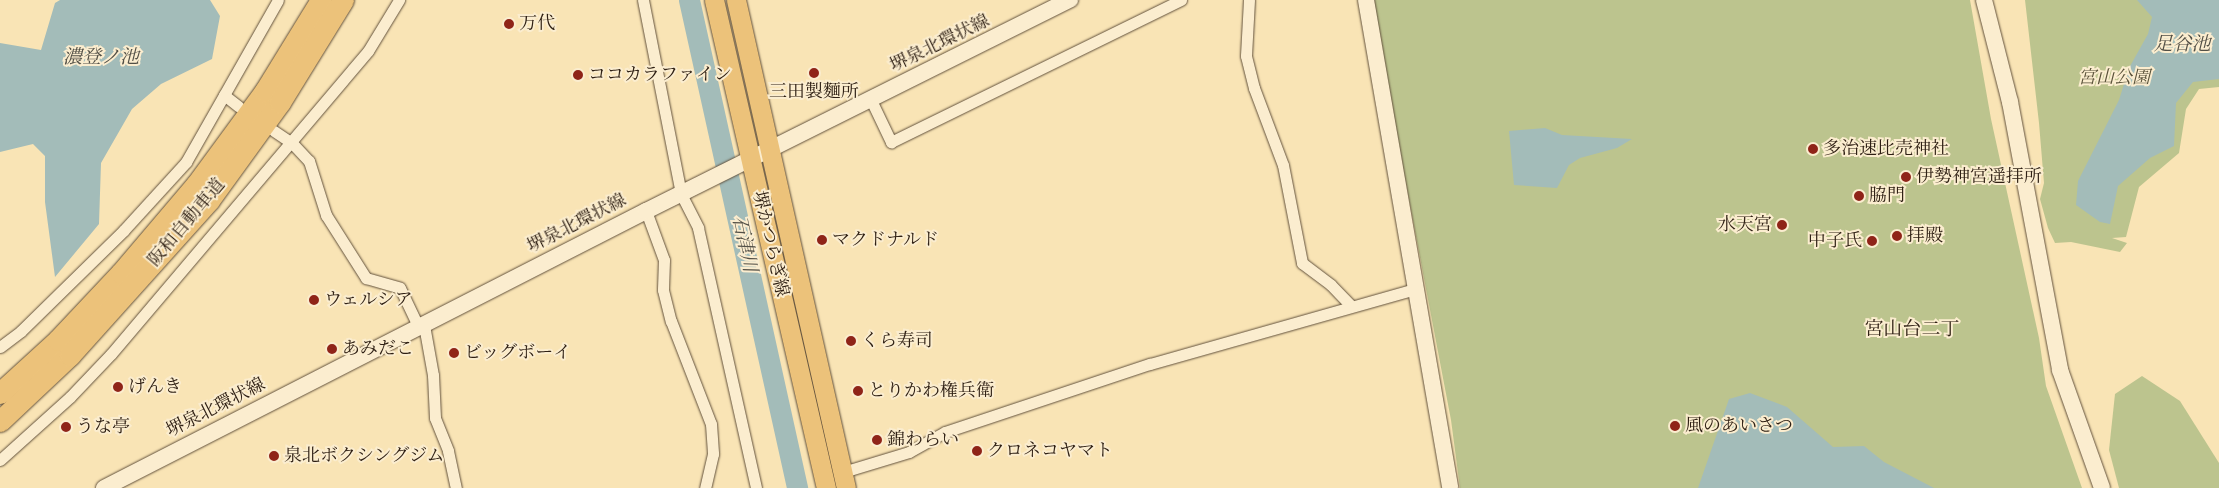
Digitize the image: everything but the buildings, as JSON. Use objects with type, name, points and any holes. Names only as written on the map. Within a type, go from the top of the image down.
[{"type":"highway","name":"阪和自動車道","points":[[0,393],[58,340],[114,280],[196,185],[265,91],[321,0]]},
{"type":"highway","name":"阪和自動車道","points":[[0,421],[70,355],[209,200],[280,102],[343,0]]},
{"type":"main road","name":"堺かつらぎ線","points":[[714,0],[826,488]]},
{"type":"main road","name":"堺かつらぎ線","points":[[736,0],[845,480]]},
{"type":"main road","name":"堺泉北環状線","points":[[104,488],[646,211],[1070,0]]},
{"type":"main road","points":[[1366,0],[1450,488]]},
{"type":"main road","points":[[1984,0],[2010,102],[2060,370],[2102,488]]},
{"type":"street","points":[[0,347],[48,304],[124,230],[186,162],[278,0]]},
{"type":"street","points":[[0,460],[70,397],[111,354],[292,143],[368,51],[399,0]]},
{"type":"street","points":[[643,0],[687,191],[698,228],[756,488]]},
{"type":"street","points":[[871,100],[891,142],[1181,0]]},
{"type":"street","points":[[1249,0],[1246,56],[1254,88],[1283,165],[1302,263],[1331,285],[1351,306]]},
{"type":"street","points":[[224,95],[238,106]]},
{"type":"street","points":[[274,131],[292,143],[308,161],[326,216],[366,278],[400,288],[422,326],[433,376],[435,418],[448,451],[456,488]]},
{"type":"street","points":[[646,211],[655,229],[664,260],[662,290],[671,321],[711,424],[713,454],[705,488]]},
{"type":"street","points":[[845,480],[910,452],[945,432],[1150,364],[1415,289]]},
{"type":"green space","points":[[1371,0],[1970,0],[1991,119],[2039,338],[2046,386],[2082,488],[1460,488],[1451,420]]},
{"type":"green space","name":"宮山公園","points":[[2025,0],[2219,0],[2219,87],[2199,89],[2186,109],[2179,153],[2139,187],[2126,237],[2112,238],[2127,243],[2120,252],[2071,242],[2055,243],[2048,228],[2040,199],[2044,183]]},
{"type":"green space","points":[[2142,376],[2180,401],[2219,463],[2219,488],[2119,488],[2109,450],[2115,394]]},
{"type":"water","name":"濃登ノ池","points":[[60,0],[210,0],[220,16],[212,59],[161,84],[132,109],[101,163],[99,224],[55,277],[45,202],[45,156],[33,144],[0,152],[0,43],[41,50],[55,3]]},
{"type":"water","name":"足谷池","points":[[2137,0],[2219,0],[2219,79],[2193,82],[2176,103],[2174,146],[2150,158],[2118,186],[2110,224],[2100,222],[2076,205],[2078,181],[2119,100],[2129,68],[2148,34],[2152,17]]},
{"type":"water","points":[[1545,128],[1562,135],[1632,139],[1617,148],[1580,158],[1569,165],[1557,188],[1514,185],[1509,131]]},
{"type":"water","points":[[1750,393],[1787,407],[1833,447],[1864,446],[1884,462],[1934,488],[1698,488],[1729,399]]},
{"type":"waterway","name":"石津川","points":[[689,0],[797,488]]},
{"type":"place","name":"万代","points":[[509,24]]},
{"type":"place","name":"三田製麵所","points":[[814,73]]},
{"type":"place","name":"ココカラファイン","points":[[578,75]]},
{"type":"place","name":"多治速比売神社","points":[[1813,149]]},
{"type":"place","name":"伊勢神宮遥拝所","points":[[1906,177]]},
{"type":"place","name":"脇門","points":[[1859,196]]},
{"type":"place","name":"水天宮","points":[[1782,225]]},
{"type":"place","name":"拝殿","points":[[1897,236]]},
{"type":"place","name":"マクドナルド","points":[[822,240]]},
{"type":"place","name":"中子氏","points":[[1872,241]]},
{"type":"place","name":"ウェルシア","points":[[314,300]]},
{"type":"place","name":"くら寿司","points":[[851,341]]},
{"type":"place","name":"あみだこ","points":[[332,349]]},
{"type":"place","name":"ビッグボーイ","points":[[454,353]]},
{"type":"place","name":"げんき","points":[[118,387]]},
{"type":"place","name":"とりかわ権兵衛","points":[[858,391]]},
{"type":"place","name":"風のあいさつ","points":[[1675,426]]},
{"type":"place","name":"うな亭","points":[[66,427]]},
{"type":"place","name":"錦わらい","points":[[877,440]]},
{"type":"place","name":"クロネコヤマト","points":[[977,451]]},
{"type":"place","name":"泉北ボクシングジム","points":[[274,456]]},
{"type":"district","name":"宮山台二丁","points":[[1912,331]]}]
